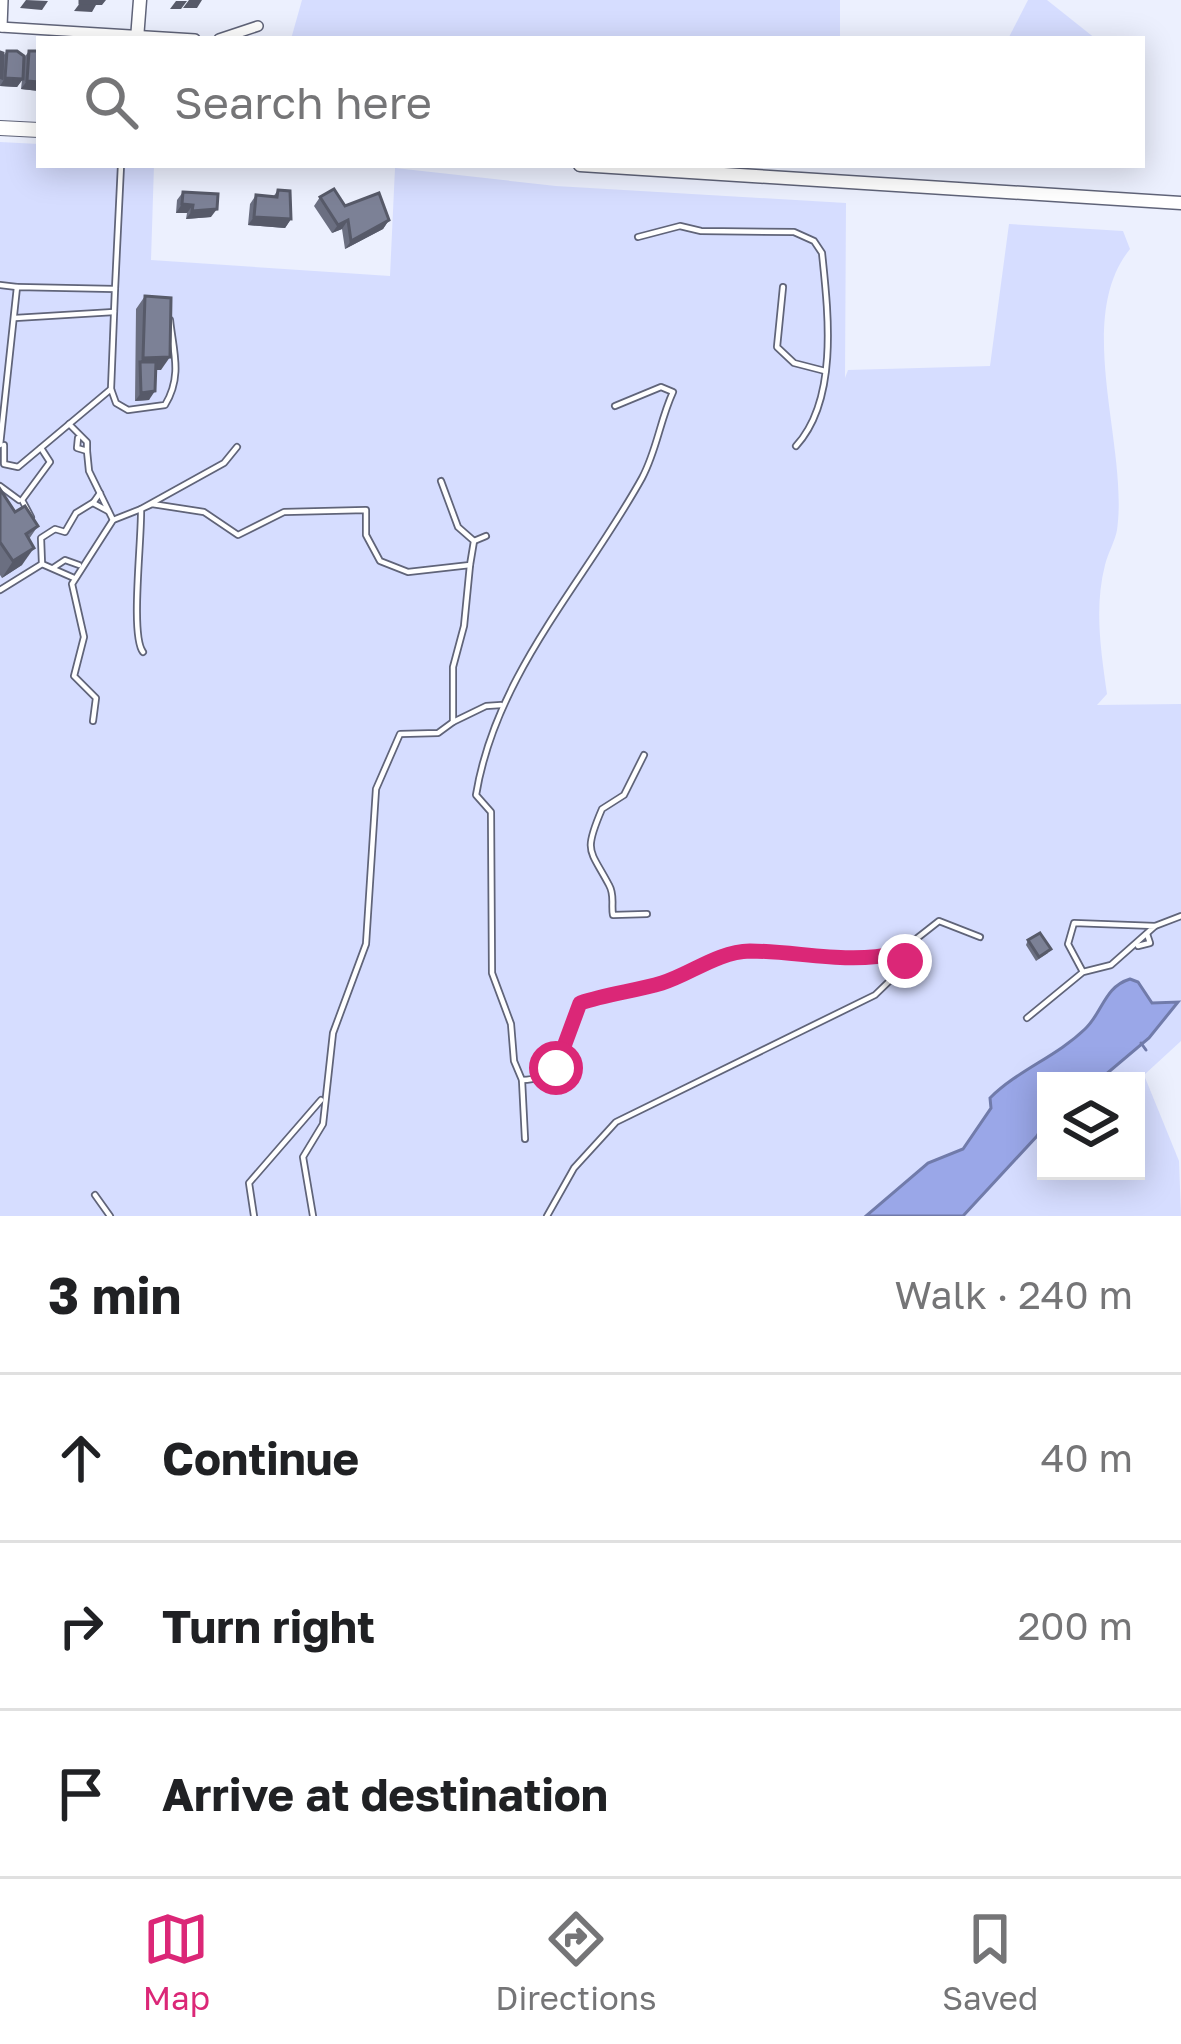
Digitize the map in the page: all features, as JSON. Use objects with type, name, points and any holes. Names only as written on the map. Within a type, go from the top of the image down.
[{"type":"main road","points":[[0,128],[36,130]]},
{"type":"street","points":[[3,0],[1,27],[123,36]]},
{"type":"street","points":[[137,36],[140,0]]},
{"type":"street","points":[[228,36],[258,26]]},
{"type":"street","points":[[627,168],[1181,203]]},
{"type":"lane","points":[[122,168],[111,389],[116,403],[128,410],[165,405],[173,392],[178,349],[170,319]]},
{"type":"lane","points":[[638,237],[680,226],[805,235],[821,254],[830,329],[825,371],[808,432],[796,446]]},
{"type":"lane","points":[[0,285],[115,289]]},
{"type":"lane","points":[[17,287],[2,445],[4,464],[19,467],[30,484]]},
{"type":"lane","points":[[783,287],[777,347],[794,363],[825,371]]},
{"type":"lane","points":[[15,318],[114,312]]},
{"type":"lane","points":[[525,1139],[523,1079],[514,1061],[511,1024],[492,974],[490,812],[476,794],[501,705],[642,478],[661,438],[673,392],[661,387],[615,406]]},
{"type":"lane","points":[[19,467],[111,389]]},
{"type":"lane","points":[[69,424],[87,442],[112,520]]},
{"type":"lane","points":[[141,509],[202,470],[224,463],[237,447]]},
{"type":"lane","points":[[22,500],[50,462],[40,448]]},
{"type":"lane","points":[[441,481],[458,527],[473,541]]},
{"type":"lane","points":[[0,486],[22,500],[41,538],[41,564]]},
{"type":"lane","points":[[41,538],[55,529],[65,532],[76,513],[100,494]]},
{"type":"lane","points":[[94,502],[108,511]]},
{"type":"lane","points":[[93,721],[96,698],[74,676],[84,637],[74,578],[112,520],[152,504],[204,512],[238,535],[284,512],[366,510],[366,535],[380,561],[408,572],[470,565]]},
{"type":"lane","points":[[141,509],[137,559],[141,599],[134,630],[142,652]]},
{"type":"lane","points":[[473,541],[486,536]]},
{"type":"lane","points":[[453,722],[453,667],[464,626],[473,541]]},
{"type":"lane","points":[[51,570],[65,560],[79,565]]},
{"type":"lane","points":[[41,564],[74,578]]},
{"type":"lane","points":[[0,590],[41,564]]},
{"type":"lane","points":[[313,1216],[303,1157],[323,1124],[333,1033],[366,944],[376,789],[400,734],[438,733],[486,706],[501,705]]},
{"type":"lane","points":[[644,755],[624,795],[602,809],[590,848],[591,860],[613,893],[613,915],[647,914]]},
{"type":"lane","points":[[1027,1018],[1083,973],[1111,965],[1156,926],[1181,916]]},
{"type":"lane","points":[[523,1079],[538,1079],[556,1068],[572,1016],[587,1000],[618,996],[747,952],[838,953],[870,961],[896,953],[939,921],[980,937]]},
{"type":"lane","points":[[1083,973],[1068,944],[1074,923],[1156,926]]},
{"type":"lane","points":[[547,1216],[574,1168],[616,1122],[875,995],[907,964],[911,943]]},
{"type":"lane","points":[[896,953],[907,964]]},
{"type":"lane","points":[[254,1216],[249,1183],[324,1097]]},
{"type":"lane","points":[[94,1195],[110,1216]]},
{"type":"shaded area","points":[[302,0],[840,0],[840,36],[292,36]]},
{"type":"shaded area","points":[[1028,0],[1047,0],[1092,36],[1010,36]]},
{"type":"shaded area","points":[[0,142],[36,144],[36,168],[154,168],[151,260],[390,276],[395,168],[556,186],[846,203],[845,378],[848,370],[990,366],[1009,224],[1123,231],[1130,249],[1114,278],[1104,347],[1119,497],[1117,530],[1100,597],[1107,694],[1097,705],[1181,704],[1181,1041],[1145,1074],[1037,1072],[1037,1180],[1145,1180],[1145,1077],[1179,1161],[1181,1216],[0,1216]]},
{"type":"water","points":[[1138,982],[1152,1003],[1178,1002],[1149,1038],[1109,1072],[1037,1072],[1037,1136],[963,1216],[866,1216],[928,1163],[963,1149],[991,1108],[990,1098],[1074,1039],[1121,983]]},
{"type":"building","points":[[7,51],[24,56],[23,79],[5,78]]},
{"type":"building","points":[[29,51],[36,51],[36,82],[27,81]]},
{"type":"building","points":[[334,189],[345,206],[379,193],[389,220],[351,241],[348,220],[338,225],[320,197]]},
{"type":"building","points":[[278,190],[290,191],[291,219],[254,217],[256,195],[277,197]]},
{"type":"building","points":[[183,192],[218,194],[217,209],[192,211],[193,205],[182,204]]},
{"type":"building","points":[[145,296],[171,298],[170,357],[143,358]]},
{"type":"building","points":[[140,362],[156,362],[155,391],[141,393]]},
{"type":"building","points":[[0,489],[15,512],[25,506],[38,526],[26,534],[34,548],[13,561],[0,542]]},
{"type":"building","points":[[1040,933],[1051,949],[1039,957],[1028,940]]},
{"type":"waterway","points":[[1141,1043],[1146,1050]]},
{"type":"route","points":[[556,1068],[580,1003],[667,981],[696,965],[753,951],[775,956],[795,951],[817,956],[838,953],[870,961],[896,953],[905,961]]}]
